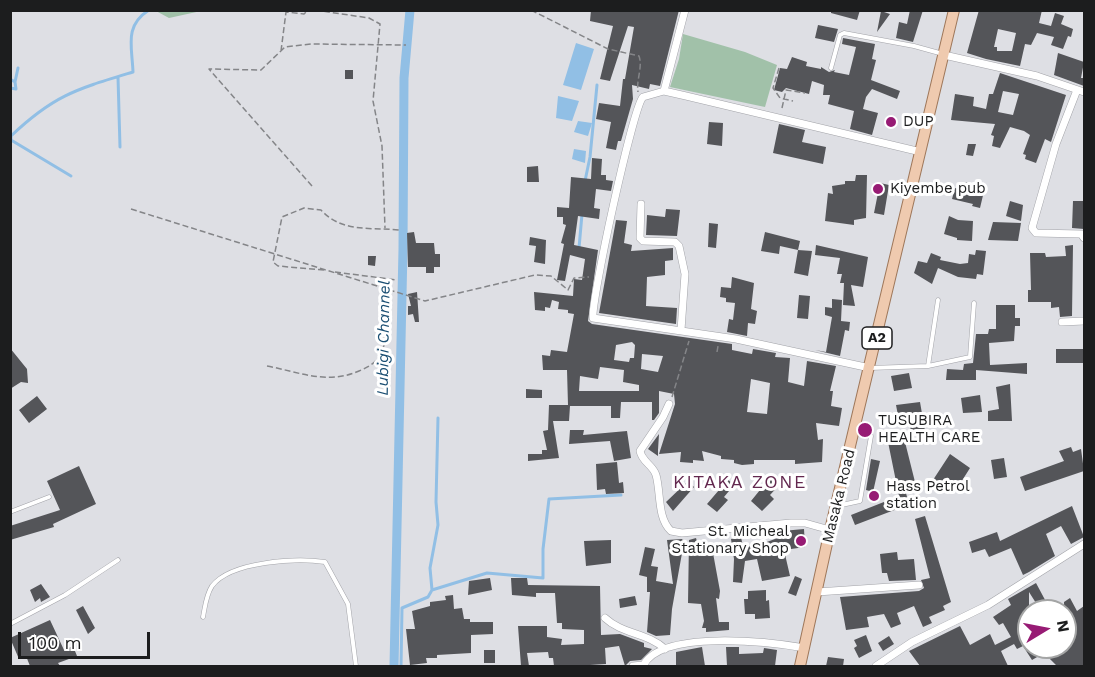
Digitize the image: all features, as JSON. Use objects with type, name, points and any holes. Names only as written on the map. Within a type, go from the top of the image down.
[{"type":"main road","name":"Masaka Road","points":[[800,666],[830,530],[954,10]]},
{"type":"street","points":[[664,91],[686,10]]},
{"type":"street","points":[[944,54],[1037,76],[1081,91],[1056,144],[1032,228],[1035,233],[1081,234],[1084,238]]},
{"type":"street","points":[[870,368],[681,330],[595,320],[593,313],[599,277],[634,115],[643,96],[664,91],[788,118],[921,152]]},
{"type":"street","points":[[641,204],[640,238],[647,243],[675,242],[679,246],[685,274],[681,330]]},
{"type":"street","points":[[1062,322],[1084,321]]},
{"type":"street","points":[[669,404],[640,451],[641,458],[655,472],[664,519],[671,531],[682,533],[791,523],[805,523],[830,530]]},
{"type":"street","points":[[876,666],[912,642],[988,605],[1084,544]]},
{"type":"street","points":[[817,592],[919,585]]},
{"type":"street","points":[[605,618],[613,625],[651,639],[665,649]]},
{"type":"street","points":[[633,666],[643,666],[665,649],[689,644],[747,642],[805,648]]},
{"type":"lane","points":[[831,68],[840,35],[844,33],[944,54]]},
{"type":"lane","points":[[927,366],[938,300]]},
{"type":"lane","points":[[870,368],[927,366],[970,357],[974,303]]},
{"type":"lane","points":[[836,506],[860,501],[871,436],[855,428]]},
{"type":"lane","points":[[10,512],[49,497]]},
{"type":"lane","points":[[10,624],[65,595],[118,560]]},
{"type":"lane","points":[[203,617],[207,595],[213,584],[235,571],[271,562],[325,562],[348,604],[356,666]]},
{"type":"path","points":[[281,51],[286,11],[304,14],[308,10]]},
{"type":"path","points":[[315,10],[357,15],[380,24],[373,101],[382,146],[385,228]]},
{"type":"path","points":[[357,15],[358,10]]},
{"type":"path","points":[[531,10],[608,49],[639,56],[641,62],[637,90],[643,96]]},
{"type":"path","points":[[312,186],[209,69],[261,70],[285,47],[311,44],[406,45]]},
{"type":"path","points":[[779,68],[773,88],[780,98],[794,101]]},
{"type":"path","points":[[782,108],[787,90],[805,93]]},
{"type":"path","points":[[397,280],[278,266],[273,262],[279,222],[282,217],[304,208],[321,210],[332,222],[357,227],[399,230]]},
{"type":"path","points":[[131,209],[425,301],[536,275],[551,276],[568,290],[577,276],[599,277]]},
{"type":"path","points":[[267,366],[326,379],[348,376],[373,364],[382,354],[384,345],[388,279]]},
{"type":"path","points":[[669,404],[691,332]]},
{"type":"green space","points":[[156,11],[201,11],[169,18]]},
{"type":"green space","points":[[683,34],[745,52],[777,65],[765,107],[670,87],[679,59]]},
{"type":"water","points":[[576,43],[594,49],[581,90],[563,85]]},
{"type":"water","points":[[558,96],[579,101],[572,121],[556,118]]},
{"type":"water","points":[[578,121],[592,123],[588,136],[574,132]]},
{"type":"water","points":[[574,149],[586,151],[585,163],[572,159]]},
{"type":"building","points":[[591,10],[679,10],[660,86],[650,84],[649,89],[632,85],[633,99],[621,141],[618,141],[616,150],[606,148],[611,122],[596,119],[599,103],[620,106],[634,27],[628,26],[610,81],[600,79],[613,26],[590,21]]},
{"type":"building","points":[[831,10],[860,10],[857,20],[831,13]]},
{"type":"building","points":[[910,10],[923,10],[913,42],[896,38],[899,22],[907,24]]},
{"type":"building","points":[[979,10],[1042,10],[1039,23],[1051,26],[1055,13],[1064,16],[1061,24],[1073,29],[1063,49],[1051,45],[1054,37],[1037,33],[1031,45],[1025,44],[1020,66],[967,53]],"holes":[[[998,29],[1016,33],[1012,51],[997,51],[997,47],[994,47]]]},
{"type":"building","points":[[881,11],[890,14],[877,32]]},
{"type":"building","points":[[818,25],[838,29],[834,42],[815,38]]},
{"type":"building","points":[[843,38],[875,44],[872,59],[876,60],[871,80],[900,91],[897,99],[872,89],[866,97],[863,109],[878,113],[872,135],[850,129],[854,111],[828,104],[830,95],[823,95],[824,85],[812,81],[809,94],[786,88],[782,92],[774,90],[780,68],[787,69],[792,57],[807,62],[806,66],[821,69],[821,67],[829,72],[835,70],[834,72],[849,75],[856,47],[842,44]]},
{"type":"building","points":[[1058,53],[1084,62],[1081,78],[1084,78],[1084,86],[1054,75]]},
{"type":"building","points":[[345,70],[353,70],[353,79],[345,79]]},
{"type":"building","points":[[1000,73],[1066,95],[1051,142],[1045,139],[1036,163],[1025,159],[1026,155],[1023,154],[1030,135],[1024,131],[1010,127],[1000,148],[992,146],[994,136],[991,135],[995,124],[951,120],[955,94],[974,97],[973,106],[986,109],[989,94],[993,94]],"holes":[[[1003,91],[1019,94],[1013,115],[998,112]]]},
{"type":"building","points":[[709,122],[723,123],[722,146],[707,144]]},
{"type":"building","points":[[779,124],[805,130],[802,142],[826,147],[823,164],[773,153]]},
{"type":"building","points":[[968,144],[976,144],[973,156],[966,155]]},
{"type":"building","points":[[592,158],[602,159],[601,175],[606,175],[606,180],[613,181],[611,191],[596,189],[594,208],[600,209],[599,219],[578,216],[574,245],[598,250],[588,321],[592,324],[732,344],[732,350],[752,354],[753,349],[776,353],[775,357],[790,358],[788,382],[804,386],[807,361],[836,366],[830,391],[833,391],[831,406],[842,408],[839,426],[816,423],[818,440],[823,439],[822,462],[795,464],[795,460],[754,460],[754,464],[742,465],[734,463],[734,460],[721,459],[721,456],[702,451],[704,461],[693,460],[693,463],[680,462],[681,452],[659,454],[675,404],[674,394],[659,391],[659,413],[654,420],[652,420],[652,402],[621,402],[620,418],[611,418],[611,406],[570,406],[569,421],[553,421],[559,458],[528,461],[528,454],[542,454],[542,450],[547,450],[543,431],[548,430],[549,405],[568,405],[567,370],[543,370],[542,355],[550,356],[551,350],[567,352],[574,314],[568,313],[568,310],[558,309],[559,302],[552,300],[550,308],[545,307],[545,311],[535,310],[534,292],[573,296],[574,279],[582,280],[585,259],[570,255],[565,281],[557,280],[564,244],[561,243],[566,225],[563,224],[563,217],[557,217],[557,207],[569,208],[571,177],[591,179]],"holes":[[[632,342],[635,345],[634,358],[630,358],[629,362],[614,360],[616,345]],[[642,354],[663,356],[658,372],[641,369]],[[600,367],[624,370],[623,382],[639,385],[639,391],[579,391],[580,376],[598,379]],[[751,379],[770,383],[767,414],[747,412]]]},
{"type":"building","points":[[538,166],[539,182],[527,182],[527,167]]},
{"type":"building","points":[[856,175],[867,175],[866,218],[854,220],[854,225],[825,221],[828,193],[833,194],[832,186],[845,184],[845,181],[855,181]]},
{"type":"building","points":[[966,182],[985,187],[980,208],[952,199],[955,188],[958,189],[959,185],[965,187]]},
{"type":"building","points":[[880,183],[889,185],[884,215],[874,213]]},
{"type":"building","points":[[1010,201],[1023,205],[1021,221],[1006,216]]},
{"type":"building","points":[[1073,201],[1084,201],[1084,229],[1072,228]]},
{"type":"building","points":[[666,209],[680,210],[677,236],[646,235],[647,215],[665,217]]},
{"type":"building","points":[[949,216],[958,220],[973,221],[972,241],[957,240],[957,238],[944,234]]},
{"type":"building","points":[[616,220],[627,221],[624,243],[632,245],[631,251],[673,248],[673,260],[665,261],[665,275],[647,277],[646,306],[677,308],[676,324],[599,313]]},
{"type":"building","points":[[993,222],[1021,223],[1018,241],[988,240]]},
{"type":"building","points":[[709,223],[718,224],[716,248],[708,247]]},
{"type":"building","points":[[414,232],[416,243],[434,243],[435,254],[440,254],[440,267],[434,267],[434,273],[426,273],[426,267],[408,267],[407,233]]},
{"type":"building","points":[[765,232],[800,241],[798,250],[780,246],[779,254],[761,251]]},
{"type":"building","points":[[530,237],[546,240],[545,264],[534,262],[536,246],[529,245]]},
{"type":"building","points":[[816,245],[868,257],[863,287],[851,285],[855,306],[843,305],[844,283],[840,283],[842,274],[837,274],[840,258],[815,255]]},
{"type":"building","points":[[1073,245],[1072,316],[1060,317],[1059,307],[1051,308],[1051,302],[1028,302],[1028,290],[1031,290],[1030,253],[1045,253],[1046,257],[1066,256],[1065,246]]},
{"type":"building","points":[[798,250],[812,251],[808,276],[794,273]]},
{"type":"building","points":[[976,250],[986,251],[983,275],[977,274],[976,279],[958,277],[938,268],[932,284],[914,273],[918,261],[927,263],[931,253],[941,257],[940,260],[960,264],[968,263],[969,254],[975,255]]},
{"type":"building","points":[[368,256],[376,256],[375,266],[368,265]]},
{"type":"building","points":[[732,277],[754,283],[751,309],[757,311],[755,324],[748,323],[747,336],[727,332],[729,319],[733,320],[735,303],[726,302],[726,298],[720,297],[721,287],[731,288]]},
{"type":"building","points":[[417,292],[419,322],[415,322],[413,314],[408,315],[408,306],[411,306],[408,294]]},
{"type":"building","points":[[799,295],[810,296],[808,319],[797,318]]},
{"type":"building","points":[[832,299],[842,300],[841,321],[850,322],[849,331],[845,330],[840,356],[815,350],[826,352],[832,317],[825,315],[825,307],[832,308]]},
{"type":"building","points":[[996,305],[1015,305],[1015,318],[1020,318],[1020,326],[1015,326],[1014,341],[989,343],[990,365],[1027,363],[1027,374],[976,370],[976,380],[946,380],[947,369],[963,370],[964,364],[973,363],[976,334],[988,334],[989,329],[996,329]]},
{"type":"building","points":[[10,348],[27,369],[28,383],[21,382],[10,389]]},
{"type":"building","points":[[1056,349],[1084,349],[1084,363],[1056,363]]},
{"type":"building","points":[[909,373],[912,388],[894,391],[891,376]]},
{"type":"building","points":[[1010,384],[1012,421],[988,421],[988,411],[999,409],[996,387]]},
{"type":"building","points":[[526,389],[542,390],[542,398],[526,398]]},
{"type":"building","points":[[980,395],[982,412],[963,413],[961,398]]},
{"type":"building","points":[[37,396],[47,409],[29,423],[19,410]]},
{"type":"building","points":[[920,402],[925,431],[911,433],[910,424],[900,426],[896,405]]},
{"type":"building","points":[[570,430],[584,430],[583,435],[627,431],[631,458],[614,461],[610,441],[569,444]]},
{"type":"building","points":[[659,434],[658,450],[658,456],[648,449]]},
{"type":"building","points":[[904,438],[916,486],[912,487],[913,491],[906,493],[908,501],[895,504],[897,509],[855,525],[851,515],[899,496],[888,442]]},
{"type":"building","points":[[1071,447],[1073,452],[1081,449],[1084,471],[1025,491],[1020,477],[1064,461],[1059,451]]},
{"type":"building","points":[[950,454],[970,468],[958,487],[946,479],[942,486],[933,480]]},
{"type":"building","points":[[1004,458],[1007,477],[994,479],[991,460]]},
{"type":"building","points":[[871,459],[880,461],[873,492],[866,490]]},
{"type":"building","points":[[617,462],[619,483],[623,482],[624,493],[606,494],[605,489],[597,490],[596,464]]},
{"type":"building","points":[[79,466],[96,504],[53,524],[54,527],[10,540],[10,526],[60,510],[47,481]]},
{"type":"building","points":[[773,474],[782,482],[770,495],[774,499],[762,511],[751,501]]},
{"type":"building","points":[[725,477],[734,485],[724,497],[728,500],[717,512],[707,504],[719,490],[717,488]]},
{"type":"building","points":[[688,481],[694,487],[673,511],[666,502]]},
{"type":"building","points":[[1072,506],[1084,537],[1071,544],[1061,526],[1046,534],[1055,556],[1023,575],[1011,548],[989,557],[985,549],[972,553],[969,542],[997,532],[1000,541]]},
{"type":"building","points":[[925,516],[951,602],[943,606],[945,610],[929,617],[932,623],[923,627],[914,606],[897,613],[901,624],[891,628],[884,614],[867,617],[869,627],[846,630],[840,597],[919,591],[924,588],[921,580],[930,578],[915,519]]},
{"type":"building","points":[[804,529],[805,547],[784,550],[790,576],[762,581],[757,559],[745,561],[742,583],[733,582],[734,559],[731,539],[741,537],[743,547],[756,546],[783,536],[782,531]]},
{"type":"building","points":[[696,538],[701,556],[713,553],[720,591],[719,599],[716,598],[719,622],[729,622],[729,630],[706,632],[706,628],[702,628],[704,621],[701,604],[688,603],[689,540]]},
{"type":"building","points":[[682,539],[684,542],[672,609],[670,635],[656,636],[647,632],[650,592],[647,592],[647,577],[639,575],[645,547],[655,549],[651,566],[658,567],[656,581],[673,584],[667,540]]},
{"type":"building","points":[[611,540],[611,563],[586,566],[584,541]]},
{"type":"building","points":[[897,552],[898,560],[914,559],[916,580],[889,581],[887,573],[882,573],[880,554]]},
{"type":"building","points":[[795,576],[802,579],[796,596],[788,593]]},
{"type":"building","points":[[490,578],[492,590],[468,595],[469,581]]},
{"type":"building","points":[[511,578],[527,578],[528,585],[600,586],[601,635],[620,634],[644,643],[644,647],[652,649],[641,660],[630,661],[625,666],[619,646],[605,648],[606,664],[554,666],[553,658],[549,658],[548,652],[527,653],[529,666],[521,666],[518,626],[547,626],[547,637],[562,639],[561,645],[584,644],[584,630],[562,629],[562,623],[557,623],[555,593],[536,593],[536,597],[512,595]]},
{"type":"building","points":[[1036,583],[1045,599],[1033,599],[1029,592],[1029,599],[1017,599],[1017,649],[1014,644],[1001,651],[1008,666],[920,666],[909,651],[960,626],[970,645],[990,634],[995,645],[1011,637],[1003,623],[999,625],[993,617],[1011,605],[1008,599]]},
{"type":"building","points":[[41,584],[50,597],[41,602],[40,598],[35,602],[30,590]]},
{"type":"building","points":[[766,590],[770,618],[755,619],[755,614],[745,614],[744,599],[748,599],[748,591]]},
{"type":"building","points":[[453,595],[454,609],[462,608],[464,619],[470,619],[470,622],[493,622],[493,634],[471,635],[471,653],[437,655],[437,658],[426,658],[427,663],[410,665],[406,629],[415,629],[412,611],[430,606],[430,602],[446,600],[445,596]]},
{"type":"building","points":[[635,596],[637,605],[620,608],[619,599]]},
{"type":"building","points":[[83,606],[95,628],[88,634],[76,610]]},
{"type":"building","points":[[1084,606],[1084,666],[1057,666],[1050,659],[1077,659],[1077,611]]},
{"type":"building","points":[[50,620],[64,650],[73,646],[77,656],[58,663],[60,666],[30,666],[26,656],[19,659],[10,638]]},
{"type":"building","points":[[866,635],[872,651],[859,658],[854,648],[857,646],[854,640]]},
{"type":"building","points":[[889,636],[894,644],[883,651],[878,643]]},
{"type":"building","points":[[702,647],[705,666],[676,666],[676,652]]},
{"type":"building","points":[[726,647],[739,647],[739,654],[763,653],[764,648],[777,650],[775,666],[727,666]]},
{"type":"building","points":[[484,650],[495,650],[495,663],[484,663]]},
{"type":"building","points":[[828,657],[844,659],[843,666],[826,666]]},
{"type":"waterway","points":[[71,176],[11,140],[11,136],[40,111],[67,95],[133,72],[131,37],[136,23],[149,10]]},
{"type":"waterway","name":"Lubigi Channel","points":[[394,666],[403,249],[404,78],[410,10]]},
{"type":"waterway","points":[[15,82],[18,68]]},
{"type":"waterway","points":[[118,77],[120,147]]},
{"type":"waterway","points":[[10,79],[15,82],[16,89],[10,88]]},
{"type":"waterway","points":[[585,181],[590,157],[597,85]]},
{"type":"waterway","points":[[579,248],[582,214]]},
{"type":"waterway","points":[[401,666],[402,608],[428,597],[432,590],[430,568],[438,525],[436,502],[438,418]]},
{"type":"waterway","points":[[432,590],[487,573],[543,578],[543,549],[549,499],[621,495]]},
{"type":"place","name":"DUP","points":[[891,122]]},
{"type":"place","name":"Kiyembe pub","points":[[878,189]]},
{"type":"place","name":"TUSUBIRA HEALTH CARE","points":[[865,430]]},
{"type":"place","name":"Hass Petrol station","points":[[874,496]]},
{"type":"place","name":"St. Micheal Stationary Shop","points":[[801,541]]},
{"type":"district","name":"KITAKA ZONE","points":[[740,483]]}]
